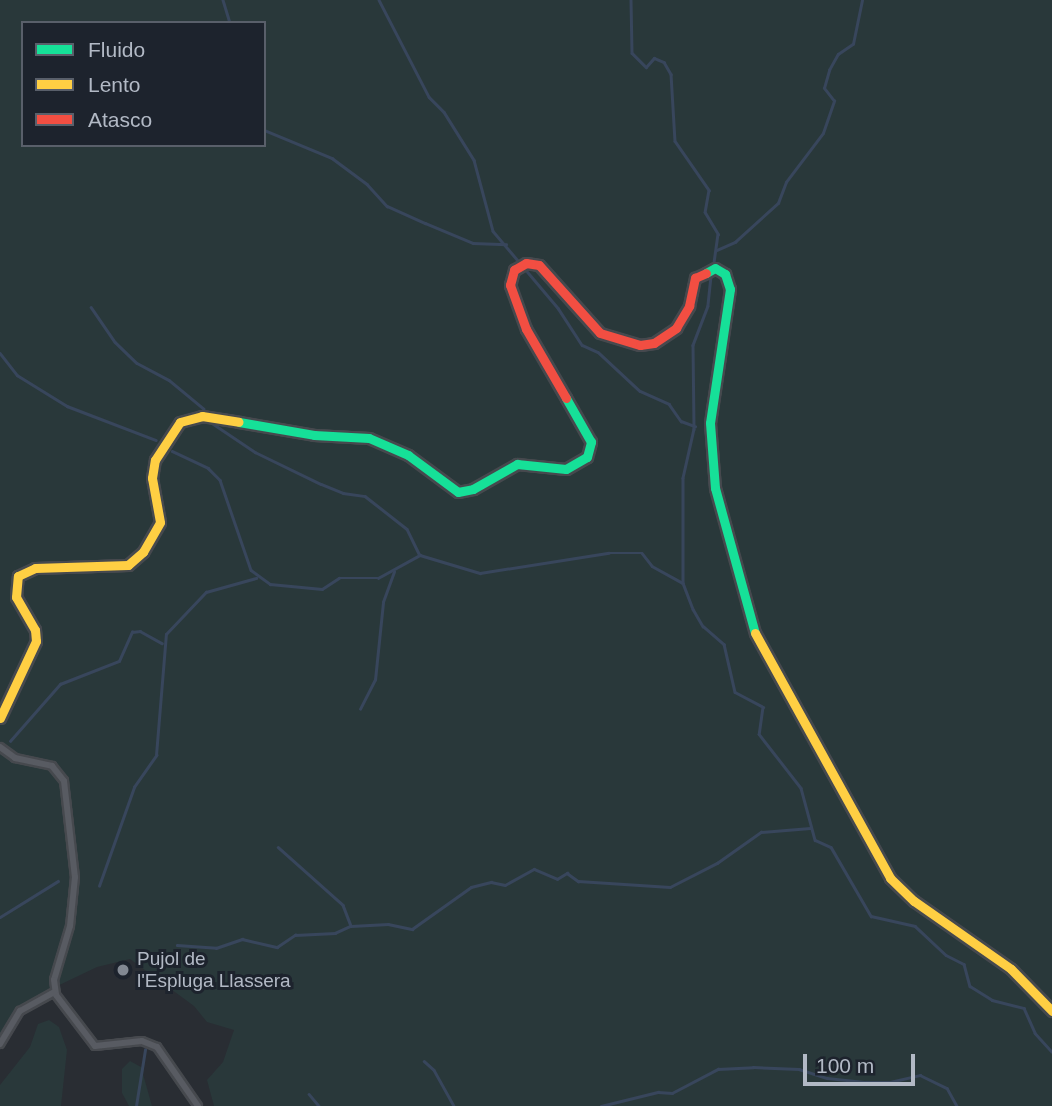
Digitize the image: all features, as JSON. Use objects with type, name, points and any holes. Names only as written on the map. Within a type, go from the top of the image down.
[{"type":"street","points":[[0,718],[36,641],[35,629],[16,597],[18,576],[41,567],[110,569],[128,565],[143,552],[160,522],[152,478],[155,460],[180,422],[202,416],[314,435],[369,438],[408,455],[458,492],[473,489],[517,464],[566,469],[587,457],[591,442],[526,329],[510,285],[514,270],[526,263],[539,265],[600,333],[640,345],[654,343],[676,328],[689,306],[695,278],[715,268],[726,274],[730,289],[710,423],[713,469],[733,564],[752,627],[890,878],[914,901],[1011,969],[1052,1011]]},
{"type":"street","points":[[0,747],[15,758],[52,766],[64,781],[75,877],[71,926],[54,992],[20,1011],[0,1044]]},
{"type":"street","points":[[54,992],[95,1046],[142,1041],[157,1047],[198,1106]]},
{"type":"shaded area","points":[[0,0],[1052,0],[1052,1106],[214,1106],[207,1080],[223,1062],[234,1030],[207,1022],[194,1006],[130,959],[97,967],[51,989],[24,1006],[0,1040]]},
{"type":"shaded area","points":[[49,1020],[59,1027],[67,1050],[61,1106],[0,1106],[0,1085],[30,1047],[38,1024]]},
{"type":"shaded area","points":[[130,1061],[141,1067],[152,1106],[129,1106],[122,1093],[122,1069]]},
{"type":"waterway","points":[[223,0],[229,21]]},
{"type":"waterway","points":[[379,0],[429,97],[444,112],[474,160],[493,231],[558,308],[582,345],[598,352],[640,391],[669,404],[681,421],[695,426]]},
{"type":"waterway","points":[[631,0],[632,53],[646,67],[654,58],[664,62],[671,74],[675,141],[709,190],[705,212],[718,234],[714,261]]},
{"type":"waterway","points":[[717,250],[735,242],[778,203],[786,182],[823,133],[834,101],[824,88],[829,70],[838,54],[853,44],[862,0]]},
{"type":"waterway","points":[[266,131],[332,158],[367,184],[387,206],[473,243],[506,244]]},
{"type":"waterway","points":[[711,276],[708,306],[693,345],[694,429],[683,478],[683,583],[693,609],[703,626],[724,644],[735,692],[763,707],[759,734],[801,788],[815,840],[831,847],[871,916],[915,926],[946,955],[964,964],[970,986],[992,1000],[1024,1008],[1035,1033],[1052,1052]]},
{"type":"waterway","points":[[91,307],[115,342],[137,363],[169,380],[204,409]]},
{"type":"waterway","points":[[0,353],[17,375],[67,406],[156,440]]},
{"type":"waterway","points":[[212,423],[255,452],[321,484],[343,493],[365,496],[407,529],[419,554]]},
{"type":"waterway","points":[[172,451],[208,468],[220,480],[251,570],[270,584],[322,589],[339,578],[378,578],[420,555],[480,573],[608,553],[642,553],[652,566],[683,583]]},
{"type":"waterway","points":[[360,709],[375,680],[383,602],[394,572]]},
{"type":"waterway","points":[[99,886],[134,787],[156,755],[166,634],[206,592],[256,578]]},
{"type":"waterway","points":[[10,741],[60,684],[119,661],[132,632],[140,631],[162,643]]},
{"type":"waterway","points":[[278,847],[343,905],[351,926],[388,924],[412,929],[471,887],[491,882],[505,885],[534,869],[557,879],[567,873],[578,881],[670,887],[717,863],[761,832],[810,828]]},
{"type":"waterway","points":[[0,917],[58,881]]},
{"type":"waterway","points":[[177,945],[216,948],[242,939],[277,947],[295,935],[335,933],[350,926]]},
{"type":"waterway","points":[[136,1106],[145,1050]]},
{"type":"waterway","points":[[424,1061],[434,1070],[454,1106]]},
{"type":"waterway","points":[[601,1106],[658,1092],[672,1093],[718,1069],[753,1067],[799,1069],[827,1078],[866,1082],[890,1082],[920,1075],[947,1088],[957,1106]]},
{"type":"waterway","points":[[309,1094],[319,1106]]},
{"type":"traffic: fast","points":[[706,273],[715,268],[725,274],[730,289],[710,423],[715,488],[755,633]]},
{"type":"traffic: fast","points":[[239,422],[314,435],[369,438],[408,455],[458,492],[473,489],[517,464],[566,469],[587,457],[591,442],[566,398]]},
{"type":"traffic: slow","points":[[0,718],[36,641],[35,630],[16,597],[18,576],[35,568],[128,565],[143,552],[160,522],[152,478],[155,460],[180,422],[202,416],[239,422]]},
{"type":"traffic: slow","points":[[755,633],[890,878],[914,901],[1011,969],[1052,1011]]},
{"type":"traffic: jam","points":[[566,398],[526,329],[510,285],[514,270],[526,263],[539,265],[600,333],[640,345],[654,343],[676,328],[689,306],[695,278],[706,273]]},
{"type":"place","name":"Pujol de l'Espluga Llassera","points":[[123,970]]}]
